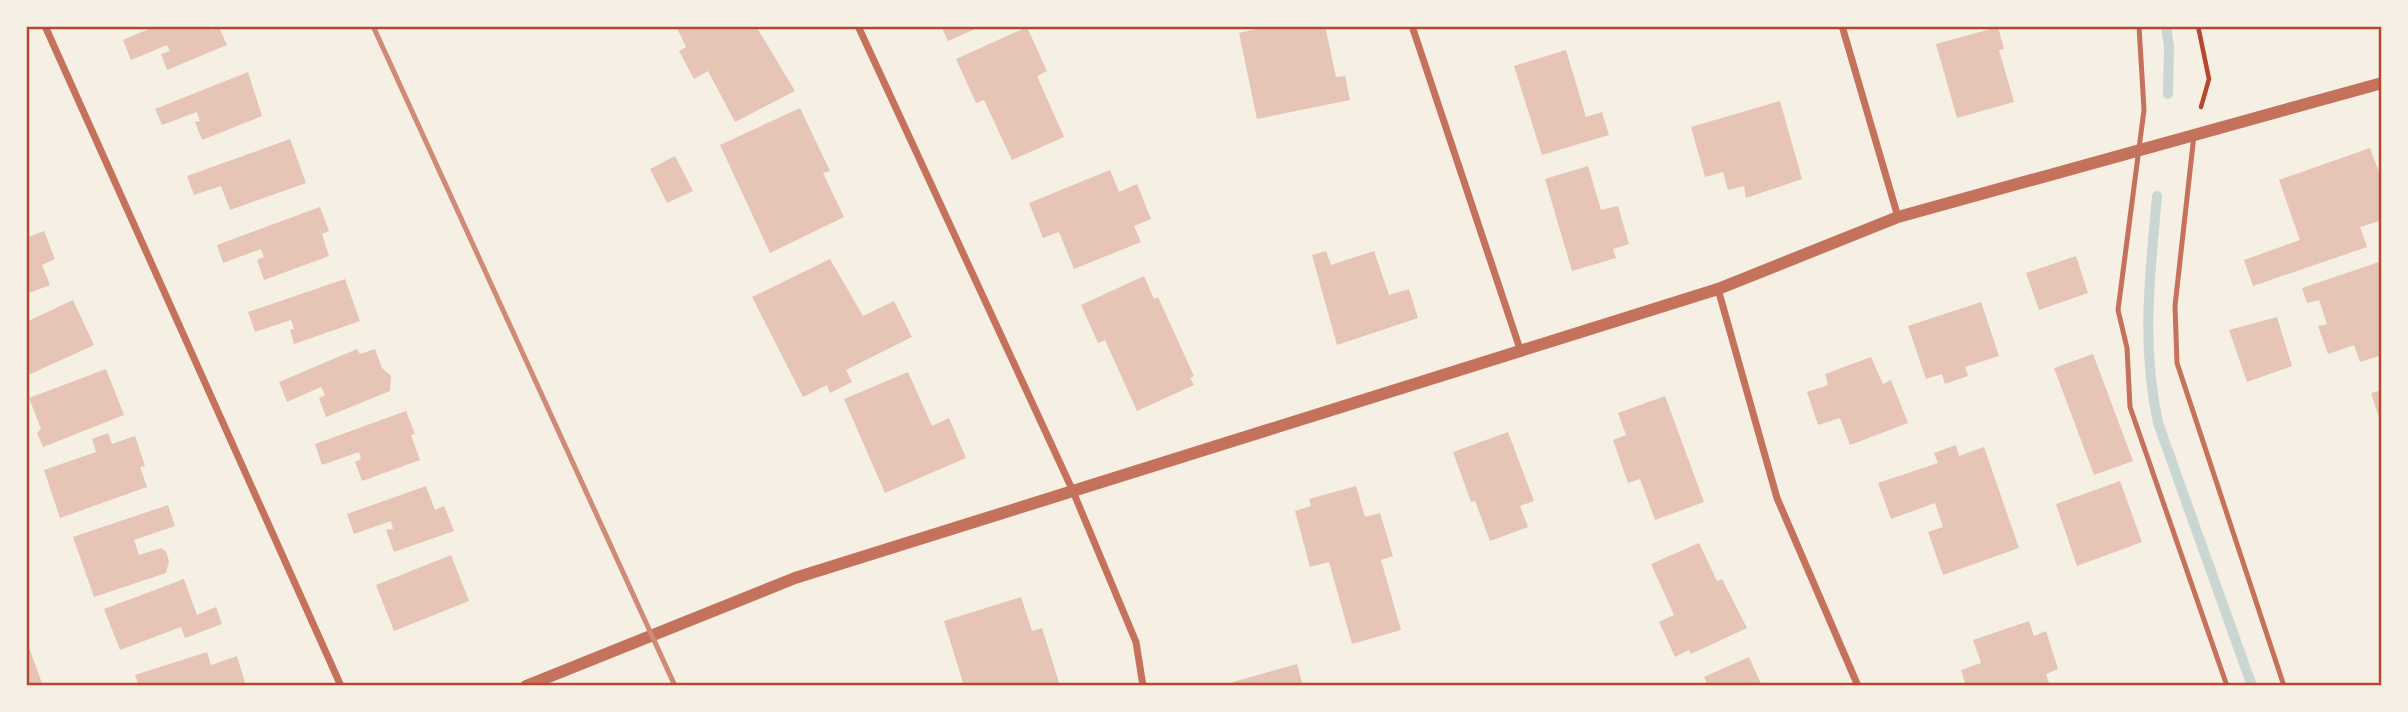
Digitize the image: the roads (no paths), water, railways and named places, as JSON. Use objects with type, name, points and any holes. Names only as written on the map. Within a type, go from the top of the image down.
[{"type":"street","points":[[45,26],[341,686]]},
{"type":"street","points":[[858,26],[1072,489],[1136,642],[1143,686]]},
{"type":"street","points":[[1412,26],[1520,349]]},
{"type":"street","points":[[1842,26],[1898,217]]},
{"type":"street","points":[[526,686],[795,578],[1072,489],[1718,289],[1898,217],[2382,83]]},
{"type":"street","points":[[1718,289],[1777,498],[1858,686]]},
{"type":"lane","points":[[2140,26],[2144,110],[2118,310],[2127,348],[2130,407],[2227,686]]},
{"type":"lane","points":[[2194,135],[2175,306],[2178,363],[2284,686]]},
{"type":"waterway","points":[[2166,26],[2169,47],[2168,94]]},
{"type":"waterway","points":[[2157,196],[2148,337],[2158,423],[2252,686]]},
{"type":"railway","points":[[373,26],[675,686]]}]
